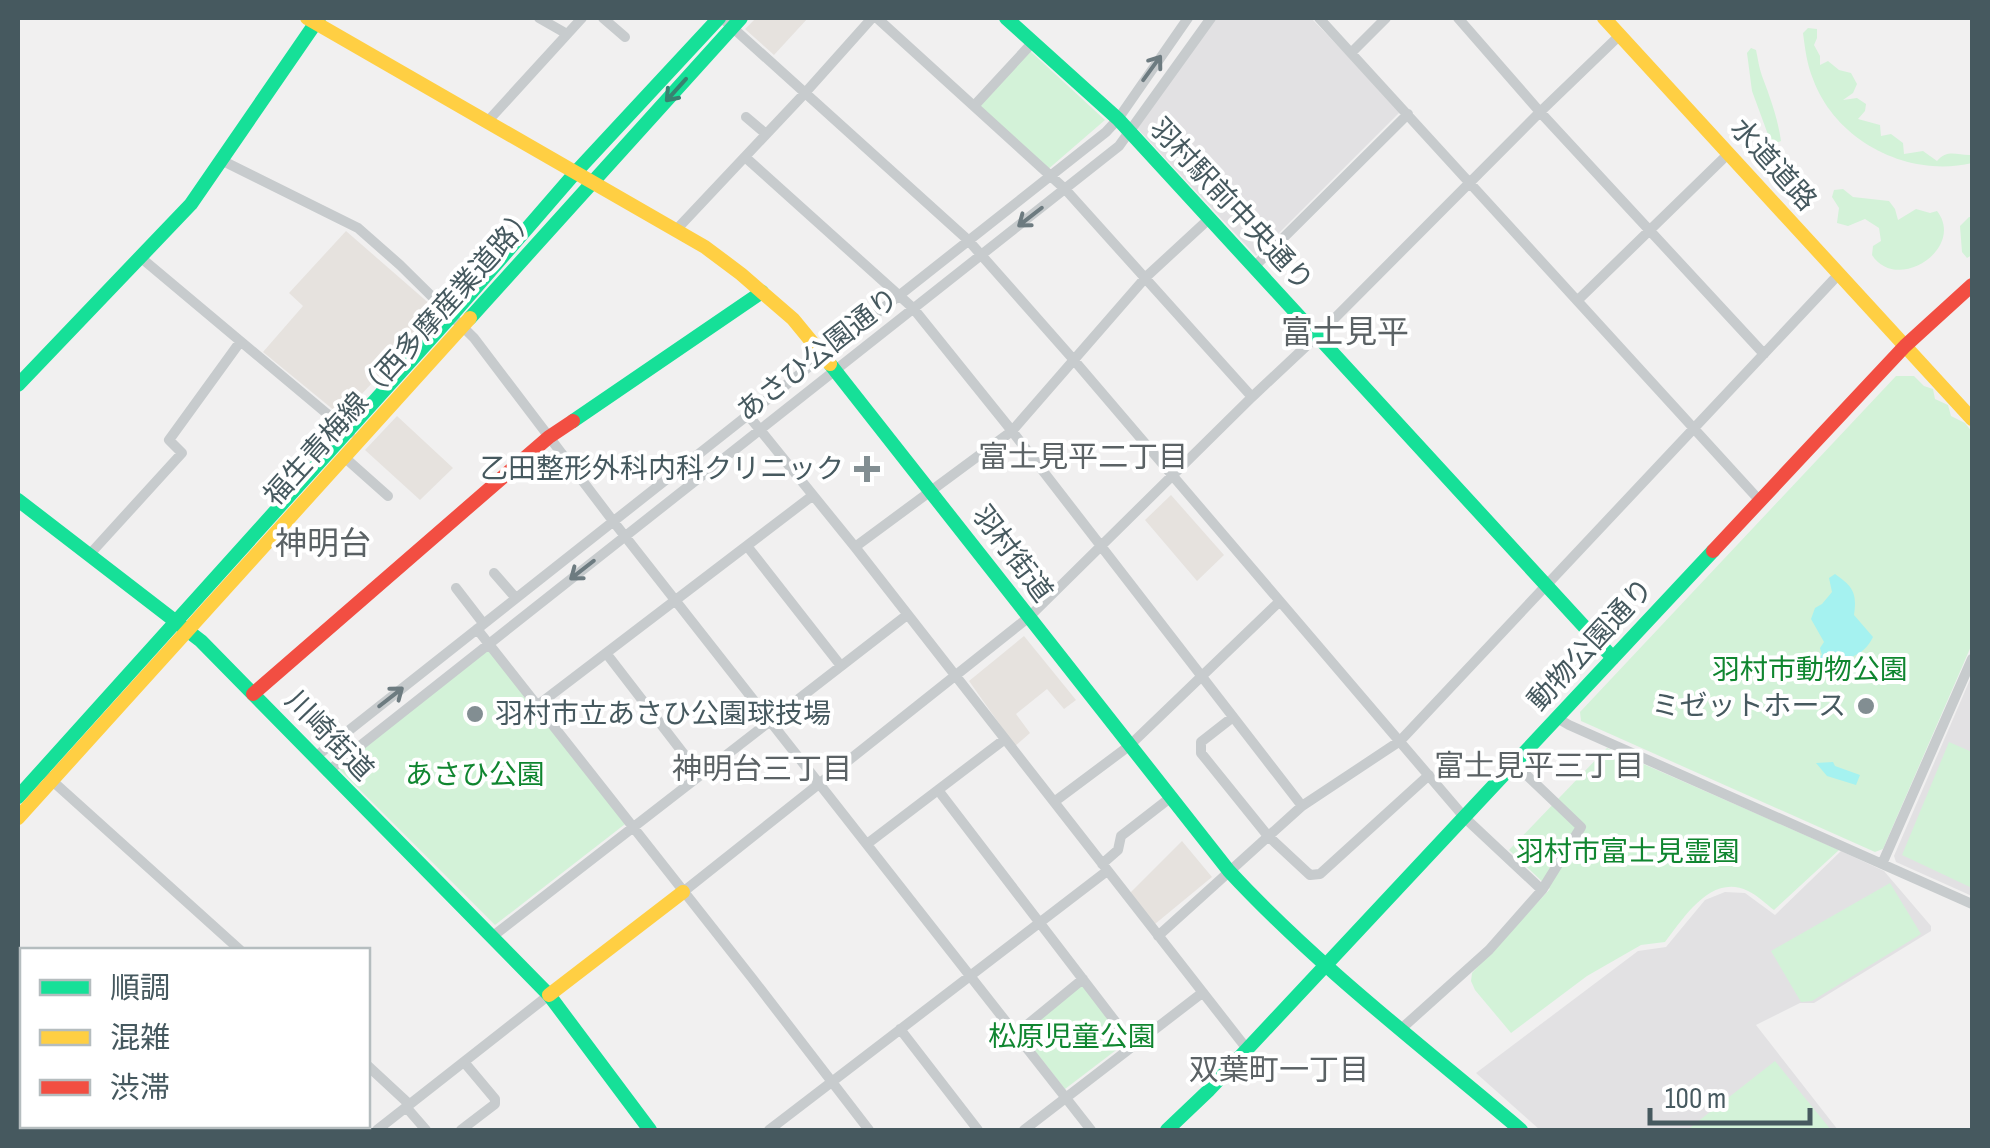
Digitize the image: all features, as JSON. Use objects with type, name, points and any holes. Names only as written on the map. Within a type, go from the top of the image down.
[{"type":"street","points":[[538,18],[567,34]]},
{"type":"street","points":[[488,122],[582,18]]},
{"type":"street","points":[[604,18],[625,37]]},
{"type":"street","points":[[676,230],[874,18],[1065,190],[1252,397]]},
{"type":"street","name":"羽村駅前中央通り","points":[[1006,18],[1118,119],[1612,658]]},
{"type":"street","points":[[1171,18],[1185,22]]},
{"type":"street","name":"あさひ公園通り","points":[[328,772],[1119,146],[1212,18]]},
{"type":"street","points":[[1319,18],[1761,502]]},
{"type":"street","points":[[1352,52],[1386,18]]},
{"type":"street","points":[[1458,18],[1764,354]]},
{"type":"street","name":"水道道路","points":[[1604,18],[1972,419]]},
{"type":"street","points":[[18,385],[191,204],[313,19]]},
{"type":"street","name":"羽村街道","points":[[313,19],[705,247],[793,320],[931,489],[1229,872],[1326,964],[1520,1130]]},
{"type":"street","points":[[729,20],[982,254],[1465,818],[1542,890]]},
{"type":"street","name":"福生青梅線（西多摩産業道路）","points":[[457,320],[576,173],[729,20]]},
{"type":"street","name":"福生青梅線（西多摩産業道路）","points":[[18,818],[46,775],[457,320],[593,184],[729,20]]},
{"type":"street","name":"あさひ公園通り","points":[[314,758],[1106,132],[1185,22]]},
{"type":"street","points":[[377,1130],[1029,618],[1620,35]]},
{"type":"street","points":[[974,106],[1033,42]]},
{"type":"street","points":[[1254,267],[1408,114]]},
{"type":"street","points":[[746,116],[766,134]]},
{"type":"street","points":[[1578,300],[1728,153]]},
{"type":"street","points":[[745,158],[914,308],[1302,806]]},
{"type":"street","points":[[220,160],[351,224],[457,320],[1091,1130]]},
{"type":"street","points":[[855,547],[1012,430],[1146,277],[1210,218]]},
{"type":"street","points":[[140,256],[353,435]]},
{"type":"street","points":[[1158,936],[1302,806],[1400,741],[1838,274]]},
{"type":"street","name":"動物公園通り","points":[[1166,1130],[1465,818],[1905,346],[1972,285]]},
{"type":"street","points":[[253,694],[549,436],[762,292]]},
{"type":"street","points":[[90,554],[182,453],[169,440],[240,342]]},
{"type":"street","points":[[748,415],[1247,1049]]},
{"type":"street","name":"福生青梅線（西多摩産業道路）","points":[[182,625],[343,456],[353,435]]},
{"type":"street","points":[[343,456],[388,496]]},
{"type":"street","points":[[538,706],[812,496]]},
{"type":"street","name":"川崎街道","points":[[18,500],[182,625],[253,694],[549,995],[646,1129]]},
{"type":"street","points":[[747,546],[841,666]]},
{"type":"street","points":[[494,573],[516,597]]},
{"type":"street","points":[[456,588],[488,644],[869,1130]]},
{"type":"street","points":[[1054,802],[1129,746],[1279,602]]},
{"type":"street","points":[[493,936],[906,615]]},
{"type":"street","points":[[606,653],[700,775]]},
{"type":"street","points":[[1882,864],[1972,659]]},
{"type":"street","points":[[1233,717],[1201,742],[1201,753],[1268,836],[1310,875],[1320,874],[1429,776]]},
{"type":"street","points":[[1556,718],[1972,904]]},
{"type":"street","points":[[867,844],[1005,739]]},
{"type":"street","points":[[1400,1029],[1490,950],[1542,890],[1581,827],[1515,764]]},
{"type":"street","points":[[46,775],[238,948]]},
{"type":"street","name":"福生青梅線（西多摩産業道路）","points":[[18,797],[46,775]]},
{"type":"street","points":[[938,790],[1134,1046]]},
{"type":"street","points":[[769,1130],[1040,922],[1105,868],[1118,850],[1121,836],[1170,798]]},
{"type":"street","points":[[1016,1034],[1082,979]]},
{"type":"street","points":[[1024,1130],[1202,993]]},
{"type":"street","points":[[900,1029],[978,1130]]},
{"type":"street","points":[[461,1130],[495,1104],[464,1062]]},
{"type":"street","points":[[370,1068],[426,1130]]},
{"type":"shaded area","points":[[756,18],[808,18],[774,55],[745,29]]},
{"type":"shaded area","points":[[1213,18],[1311,18],[1401,111],[1256,256],[1135,126]]},
{"type":"shaded area","points":[[346,231],[439,312],[341,416],[263,352],[303,306],[289,293]]},
{"type":"shaded area","points":[[397,416],[453,468],[420,500],[365,450]]},
{"type":"shaded area","points":[[1171,495],[1224,555],[1197,581],[1145,520]]},
{"type":"shaded area","points":[[1024,636],[1076,700],[1064,709],[1047,689],[1016,714],[1030,733],[1015,746],[969,681]]},
{"type":"shaded area","points":[[1972,675],[1972,896],[1896,862],[1894,856]]},
{"type":"shaded area","points":[[1182,841],[1212,877],[1155,924],[1130,893]]},
{"type":"shaded area","points":[[1841,851],[1884,871],[1931,926],[1931,931],[1814,1003],[1800,1003],[1756,1025],[1838,1130],[1540,1130],[1476,1073],[1638,951],[1666,947],[1705,900],[1725,892],[1745,893],[1775,915]]},
{"type":"green space","points":[[1808,28],[1817,29],[1814,45],[1820,65],[1828,61],[1851,73],[1857,84],[1843,100],[1857,98],[1866,104],[1858,119],[1880,125],[1881,136],[1891,134],[1903,143],[1904,154],[1923,151],[1937,161],[1949,154],[1972,155],[1972,163],[1924,165],[1900,160],[1857,137],[1839,121],[1813,79],[1803,33]]},
{"type":"green space","points":[[1751,48],[1756,50],[1776,116],[1781,141],[1776,143],[1770,140],[1752,91],[1747,53]]},
{"type":"green space","points":[[1029,50],[1105,120],[1046,171],[979,105]]},
{"type":"green space","points":[[1843,189],[1853,197],[1889,201],[1898,220],[1916,209],[1937,211],[1944,225],[1943,239],[1925,262],[1897,270],[1883,266],[1872,255],[1873,246],[1881,241],[1879,228],[1865,219],[1848,226],[1837,223],[1839,208],[1832,197],[1834,190]]},
{"type":"green space","points":[[1969,217],[1972,255],[1967,258],[1962,252],[1960,226]]},
{"type":"green space","name":"羽村市動物公園","points":[[1896,376],[1914,376],[1933,389],[1935,399],[1948,405],[1951,416],[1972,432],[1972,644],[1883,849],[1875,852],[1581,721],[1580,712]]},
{"type":"green space","name":"あさひ公園","points":[[486,645],[629,821],[495,925],[337,767]]},
{"type":"green space","points":[[1949,742],[1972,752],[1972,888],[1902,855]]},
{"type":"green space","name":"羽村市富士見霊園","points":[[1607,748],[1839,850],[1774,910],[1735,887],[1710,893],[1665,942],[1641,945],[1587,976],[1511,1033],[1475,990],[1472,973],[1550,889],[1509,850]]},
{"type":"green space","points":[[1890,883],[1921,934],[1812,1001],[1801,1002],[1771,951]]},
{"type":"green space","name":"松原児童公園","points":[[1082,981],[1128,1041],[1065,1089],[1020,1032]]},
{"type":"green space","points":[[1775,1061],[1831,1130],[1687,1130]]},
{"type":"water","points":[[1835,574],[1850,587],[1854,615],[1873,637],[1852,657],[1788,669],[1789,665],[1822,655],[1820,648],[1824,642],[1811,619],[1815,608],[1832,592],[1829,578]]},
{"type":"water","points":[[1833,762],[1860,775],[1856,785],[1827,776],[1816,763]]},
{"type":"traffic: fast","points":[[18,385],[191,204],[319,18]]},
{"type":"traffic: fast","points":[[18,797],[575,173],[719,18]]},
{"type":"traffic: fast","points":[[470,318],[741,18]]},
{"type":"traffic: fast","points":[[1006,18],[1118,119],[1613,658]]},
{"type":"traffic: fast","points":[[573,421],[762,292]]},
{"type":"traffic: fast","points":[[830,364],[1229,871],[1334,973],[1521,1130]]},
{"type":"traffic: fast","points":[[18,500],[201,641],[549,995],[650,1130]]},
{"type":"traffic: fast","points":[[1167,1130],[1208,1091],[1713,551]]},
{"type":"traffic: slow","points":[[307,18],[705,247],[793,319],[830,364]]},
{"type":"traffic: slow","points":[[1604,18],[1972,419]]},
{"type":"traffic: slow","points":[[18,818],[470,318]]},
{"type":"traffic: slow","points":[[549,995],[683,892]]},
{"type":"traffic: jam","points":[[1713,551],[1905,346],[1972,285]]},
{"type":"traffic: jam","points":[[253,694],[549,437],[573,421]]},
{"type":"place","name":"乙田整形外科内科クリニック","points":[[867,469]]},
{"type":"place","name":"ミゼットホース","points":[[1866,706]]},
{"type":"place","name":"羽村市立あさひ公園球技場","points":[[475,714]]},
{"type":"district","name":"富士見平","points":[[1345,333]]},
{"type":"district","name":"富士見平二丁目","points":[[1083,458]]},
{"type":"district","name":"神明台","points":[[323,544]]},
{"type":"district","name":"富士見平三丁目","points":[[1539,767]]},
{"type":"district","name":"神明台三丁目","points":[[762,770]]},
{"type":"district","name":"双葉町一丁目","points":[[1279,1071]]}]
